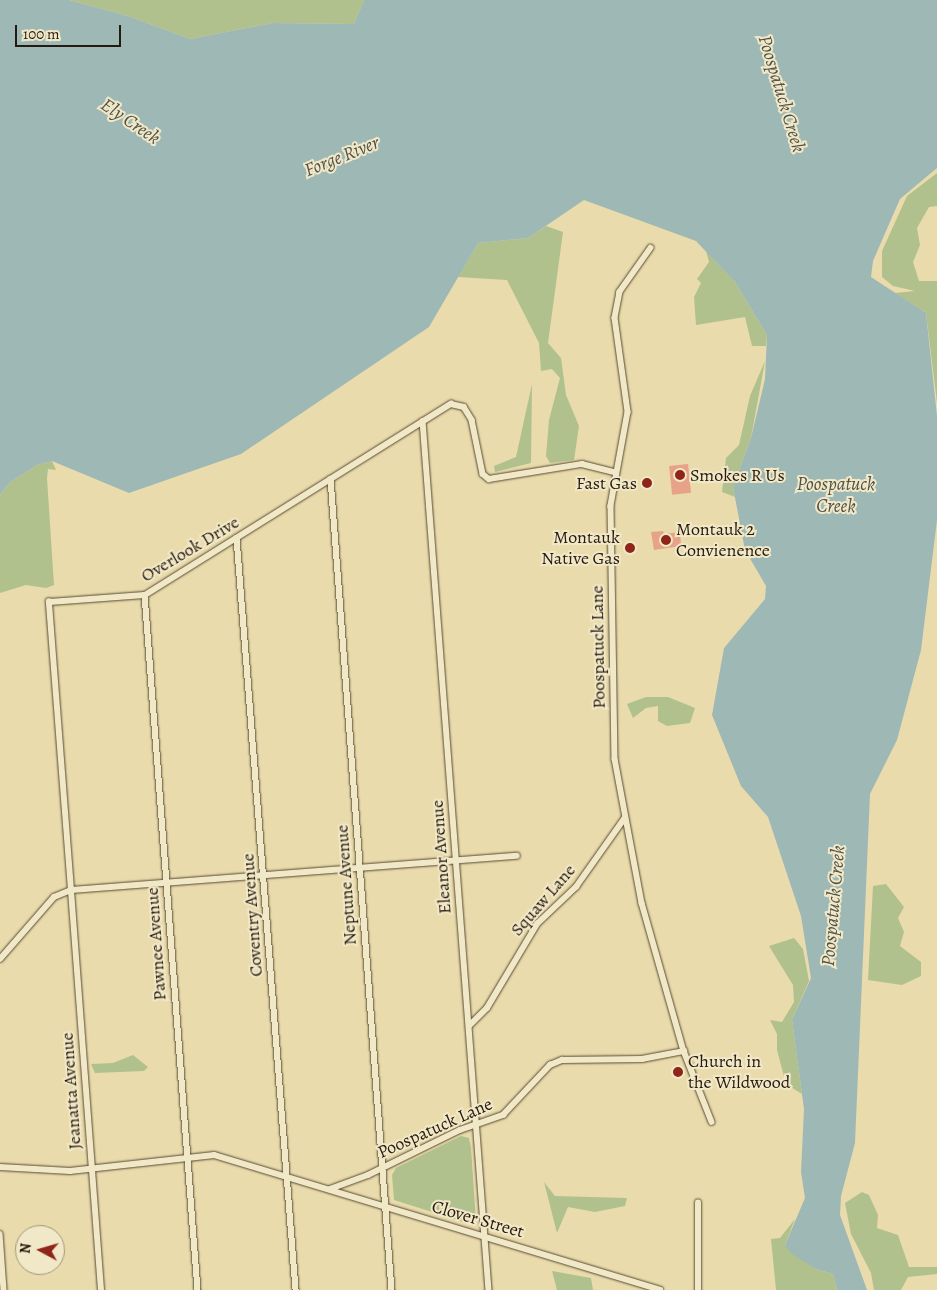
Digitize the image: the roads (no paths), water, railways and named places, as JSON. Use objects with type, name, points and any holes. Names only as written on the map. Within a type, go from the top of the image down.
[{"type":"street","name":"Poospatuck Lane","points":[[651,248],[620,292],[616,318],[628,412],[614,472],[610,506],[615,759],[624,819],[642,903],[684,1051],[712,1122]]},
{"type":"street","name":"Overlook Drive","points":[[71,890],[49,602],[145,595],[450,404],[464,407],[472,420],[483,474],[489,479],[582,464],[614,472]]},
{"type":"street","name":"Eleanor Avenue","points":[[422,421],[489,1290]]},
{"type":"street","name":"Neptune Avenue","points":[[331,479],[392,1290]]},
{"type":"street","name":"Coventry Avenue","points":[[237,538],[296,1290]]},
{"type":"street","name":"Pawnee Avenue","points":[[145,595],[198,1290]]},
{"type":"street","name":"Squaw Lane","points":[[469,1026],[487,1008],[537,924],[576,887],[624,819]]},
{"type":"street","points":[[0,959],[54,897],[71,890],[517,856]]},
{"type":"street","name":"Jeanatta Avenue","points":[[71,890],[101,1290]]},
{"type":"street","name":"Poospatuck Lane","points":[[330,1189],[503,1115],[550,1065],[562,1060],[642,1059],[684,1051]]},
{"type":"street","points":[[0,1167],[55,1171],[214,1156],[287,1178]]},
{"type":"street","name":"Clover Street","points":[[287,1178],[330,1189],[386,1208],[660,1290]]},
{"type":"street","points":[[698,1203],[698,1290]]},
{"type":"street","points":[[0,1234],[4,1290]]},
{"type":"water","points":[[0,0],[69,0],[128,16],[190,39],[273,23],[354,24],[364,0],[937,0],[937,168],[900,199],[873,261],[871,277],[926,313],[937,416],[937,520],[921,650],[897,740],[870,794],[855,1143],[841,1196],[840,1215],[867,1290],[837,1290],[833,1274],[816,1269],[792,1254],[785,1245],[805,1198],[801,1172],[804,1109],[792,1020],[811,978],[801,916],[768,817],[741,786],[712,715],[724,648],[765,599],[766,586],[745,550],[733,487],[751,438],[765,379],[767,335],[735,282],[696,241],[584,200],[528,238],[478,243],[429,327],[241,454],[129,493],[52,461],[37,465],[9,483],[0,495]]},
{"type":"place","name":"Smokes R Us","points":[[680,475]]},
{"type":"place","name":"Fast Gas","points":[[647,483]]},
{"type":"place","name":"Montauk 2 Convienence","points":[[666,540]]},
{"type":"place","name":"Montauk Native Gas","points":[[630,548]]},
{"type":"place","name":"Church in the Wildwood","points":[[678,1072]]},
{"type":"water label","name":"Poospatuck Creek","points":[[781,94]]},
{"type":"water label","name":"Ely Creek","points":[[130,122]]},
{"type":"water label","name":"Forge River","points":[[342,157]]},
{"type":"water label","name":"Poospatuck Creek","points":[[836,496]]},
{"type":"water label","name":"Poospatuck Creek","points":[[834,906]]}]
